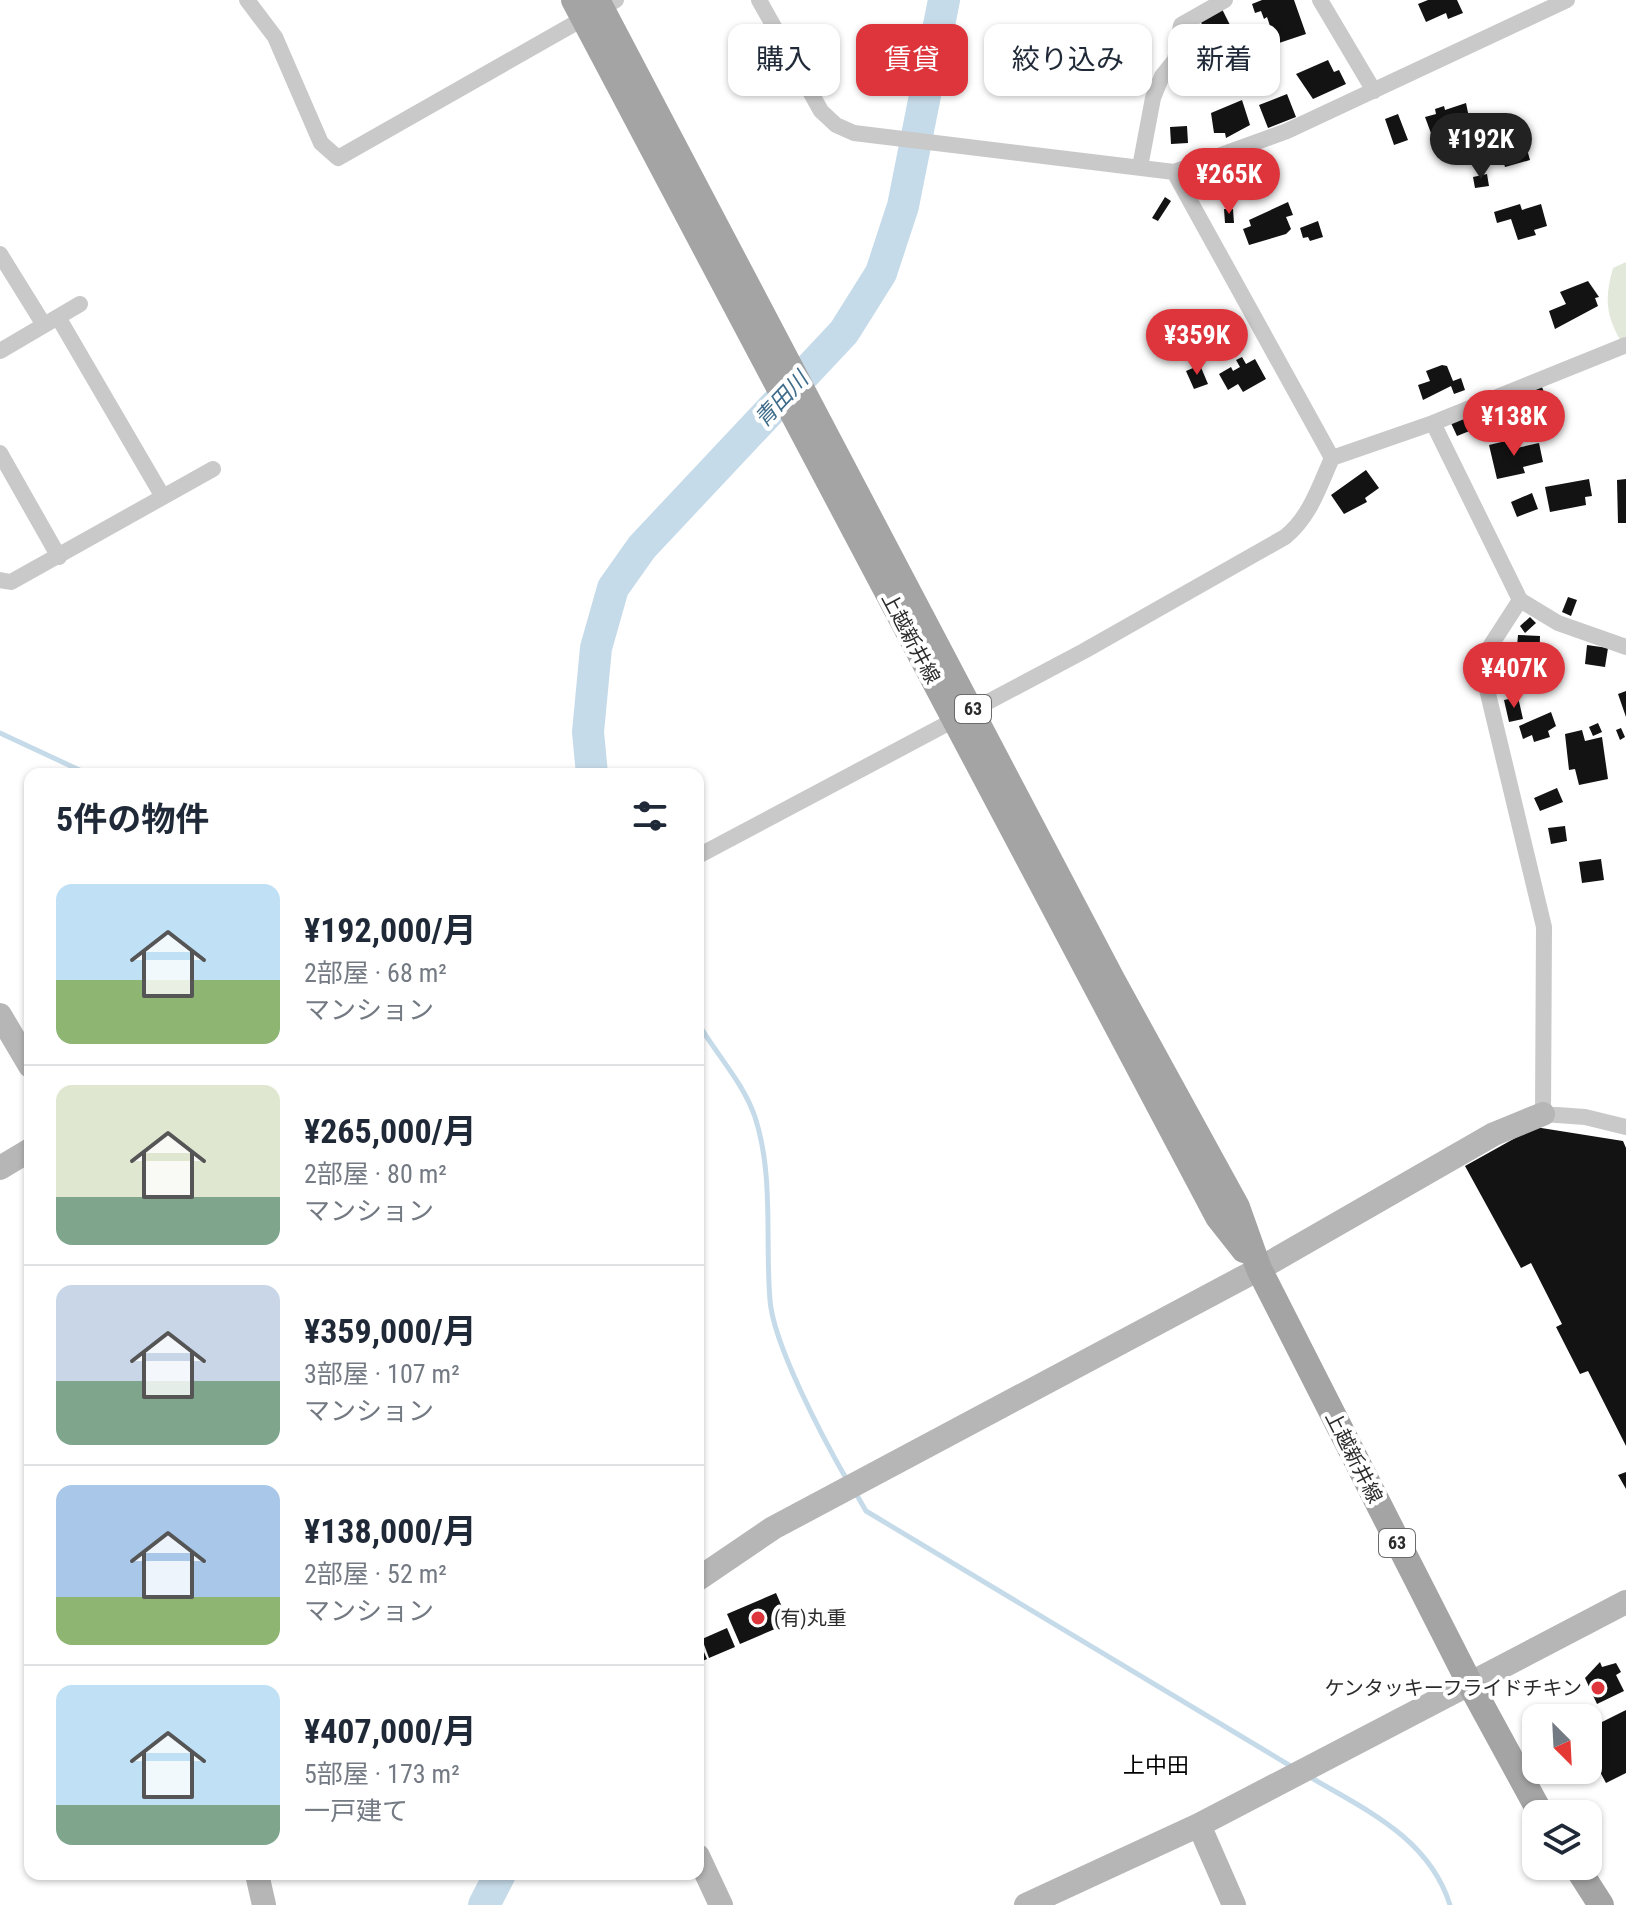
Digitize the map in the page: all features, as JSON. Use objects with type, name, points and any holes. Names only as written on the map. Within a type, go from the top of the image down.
[{"type":"main road","name":"上越新井線","points":[[594,5],[963,714],[1218,1217],[1259,1269],[1470,1684],[1533,1800]]},
{"type":"main road","points":[[1585,1880],[1601,1905]]},
{"type":"street","points":[[247,0],[275,37],[321,143],[338,158],[594,5]]},
{"type":"street","points":[[759,0],[821,111],[836,125],[854,133],[1174,172],[1287,131],[1567,0]]},
{"type":"street","points":[[1140,167],[1153,98],[1162,76],[1175,60],[1181,25],[1225,0]]},
{"type":"street","points":[[1320,0],[1374,91]]},
{"type":"street","points":[[1174,172],[1332,458]]},
{"type":"street","points":[[0,254],[51,321],[163,497]]},
{"type":"street","points":[[0,351],[80,304]]},
{"type":"street","points":[[704,853],[1084,651],[1285,537],[1299,526],[1309,511],[1332,458],[1433,423],[1626,345]]},
{"type":"street","points":[[1433,423],[1520,600],[1558,623],[1626,647]]},
{"type":"street","points":[[0,453],[59,557]]},
{"type":"street","points":[[0,580],[11,582],[59,557],[213,469]]},
{"type":"street","points":[[1520,600],[1489,648],[1484,677],[1544,927],[1543,1114]]},
{"type":"street","points":[[0,1015],[24,1056]]},
{"type":"street","points":[[704,1575],[773,1528],[1259,1269],[1494,1134],[1543,1114],[1585,1117],[1626,1127]]},
{"type":"street","points":[[0,1168],[24,1154]]},
{"type":"street","points":[[1026,1905],[1199,1825],[1626,1602]]},
{"type":"street","points":[[1199,1825],[1234,1905]]},
{"type":"street","points":[[704,1869],[721,1905]]},
{"type":"street","points":[[258,1880],[264,1905]]},
{"type":"green space","points":[[1626,262],[1626,350],[1611,320],[1608,291],[1613,268]]},
{"type":"building","points":[[1262,0],[1294,0],[1306,34],[1280,43],[1280,24],[1269,24],[1261,11],[1255,13],[1252,4]]},
{"type":"building","points":[[1428,0],[1457,0],[1463,13],[1448,19],[1446,13],[1426,22],[1418,4]]},
{"type":"building","points":[[1221,7],[1230,24],[1202,24],[1199,17]]},
{"type":"building","points":[[1328,60],[1334,72],[1339,70],[1346,84],[1313,99],[1296,74]]},
{"type":"building","points":[[1287,94],[1296,117],[1268,128],[1259,105]]},
{"type":"building","points":[[1242,100],[1250,125],[1226,138],[1225,133],[1214,133],[1211,113]]},
{"type":"building","points":[[1466,103],[1472,132],[1435,144],[1425,117],[1436,114],[1435,109],[1444,106],[1445,110]]},
{"type":"building","points":[[1398,114],[1408,140],[1394,145],[1385,119]]},
{"type":"building","points":[[1187,126],[1188,143],[1171,144],[1170,127]]},
{"type":"building","points":[[1524,139],[1530,160],[1505,167],[1499,146]]},
{"type":"building","points":[[1487,174],[1489,186],[1475,188],[1473,177]]},
{"type":"building","points":[[1165,197],[1171,201],[1158,221],[1152,218]]},
{"type":"building","points":[[1288,202],[1293,215],[1286,217],[1291,229],[1286,234],[1249,245],[1243,229],[1251,226],[1249,220]]},
{"type":"building","points":[[1520,204],[1522,210],[1541,204],[1547,226],[1534,230],[1536,235],[1518,240],[1511,219],[1497,223],[1494,212]]},
{"type":"building","points":[[1224,209],[1233,209],[1234,223],[1225,223]]},
{"type":"building","points":[[1318,221],[1323,237],[1310,241],[1308,237],[1303,238],[1300,228]]},
{"type":"building","points":[[1588,281],[1599,297],[1595,298],[1598,306],[1555,329],[1549,311],[1566,304],[1560,292]]},
{"type":"building","points":[[1242,357],[1246,364],[1255,359],[1266,379],[1243,392],[1238,384],[1228,390],[1219,374],[1231,367],[1233,371],[1240,367],[1236,360]]},
{"type":"building","points":[[1200,365],[1208,384],[1194,389],[1186,371]]},
{"type":"building","points":[[1447,366],[1453,381],[1461,378],[1465,390],[1454,394],[1451,386],[1423,400],[1418,385],[1430,381],[1426,371]]},
{"type":"building","points":[[1542,387],[1547,400],[1539,403],[1534,390]]},
{"type":"building","points":[[1526,388],[1532,405],[1512,413],[1505,396]]},
{"type":"building","points":[[1466,414],[1472,430],[1457,436],[1450,421]]},
{"type":"building","points":[[1510,440],[1512,449],[1539,443],[1543,462],[1523,467],[1525,473],[1497,479],[1489,445]]},
{"type":"building","points":[[1366,470],[1379,488],[1365,498],[1367,502],[1344,514],[1331,495]]},
{"type":"building","points":[[1589,479],[1592,496],[1585,497],[1586,505],[1550,512],[1545,487]]},
{"type":"building","points":[[1626,479],[1626,523],[1618,523],[1617,480]]},
{"type":"building","points":[[1532,493],[1538,509],[1517,517],[1511,502]]},
{"type":"building","points":[[1568,597],[1577,600],[1571,616],[1562,612]]},
{"type":"building","points":[[1530,617],[1536,623],[1525,633],[1520,626]]},
{"type":"building","points":[[1518,635],[1540,636],[1539,670],[1532,670],[1531,680],[1522,680],[1521,686],[1500,684],[1501,666],[1512,666],[1513,645],[1517,646]]},
{"type":"building","points":[[1587,645],[1608,648],[1605,667],[1585,664]]},
{"type":"building","points":[[1626,691],[1626,717],[1618,694]]},
{"type":"building","points":[[1518,697],[1523,719],[1509,722],[1504,700]]},
{"type":"building","points":[[1551,712],[1556,726],[1548,731],[1550,737],[1534,742],[1532,735],[1523,739],[1519,726]]},
{"type":"building","points":[[1598,723],[1602,732],[1593,736],[1589,727]]},
{"type":"building","points":[[1621,728],[1625,737],[1620,740],[1616,730]]},
{"type":"building","points":[[1582,730],[1585,741],[1602,737],[1608,779],[1579,785],[1575,769],[1569,770],[1565,734]]},
{"type":"building","points":[[1557,788],[1563,802],[1540,811],[1534,798]]},
{"type":"building","points":[[1565,826],[1567,841],[1551,844],[1548,828]]},
{"type":"building","points":[[1601,859],[1604,880],[1582,883],[1579,862]]},
{"type":"building","points":[[1535,1127],[1623,1141],[1626,1148],[1626,1446],[1588,1371],[1580,1374],[1556,1327],[1562,1324],[1531,1263],[1521,1268],[1465,1166]]},
{"type":"building","points":[[1626,1472],[1626,1489],[1618,1475]]},
{"type":"building","name":"(有)丸重","points":[[776,1593],[789,1623],[740,1644],[727,1614]]},
{"type":"building","points":[[727,1628],[735,1647],[709,1658],[704,1638]]},
{"type":"building","points":[[1600,1662],[1602,1667],[1616,1663],[1621,1672],[1616,1675],[1624,1691],[1597,1704],[1585,1678]]},
{"type":"building","points":[[1626,1710],[1626,1773],[1606,1783],[1602,1776],[1602,1722]]},
{"type":"waterway","name":"青田川","points":[[591,768],[588,732],[596,648],[613,588],[642,547],[844,332],[881,273],[903,206],[944,0]]},
{"type":"waterway","points":[[0,733],[75,768]]},
{"type":"waterway","points":[[704,1032],[736,1080],[755,1117],[765,1162],[773,1319],[801,1392],[847,1480]]},
{"type":"waterway","points":[[855,1492],[866,1511],[1294,1768]]},
{"type":"waterway","points":[[1310,1777],[1373,1814],[1411,1844],[1427,1861],[1450,1905]]},
{"type":"waterway","name":"青田川","points":[[484,1905],[497,1880]]},
{"type":"place","name":"(有)丸重","points":[[758,1618]]},
{"type":"place","name":"ケンタッキーフライドチキン","points":[[1598,1688]]},
{"type":"district","name":"上中田","points":[[1156,1765]]}]
